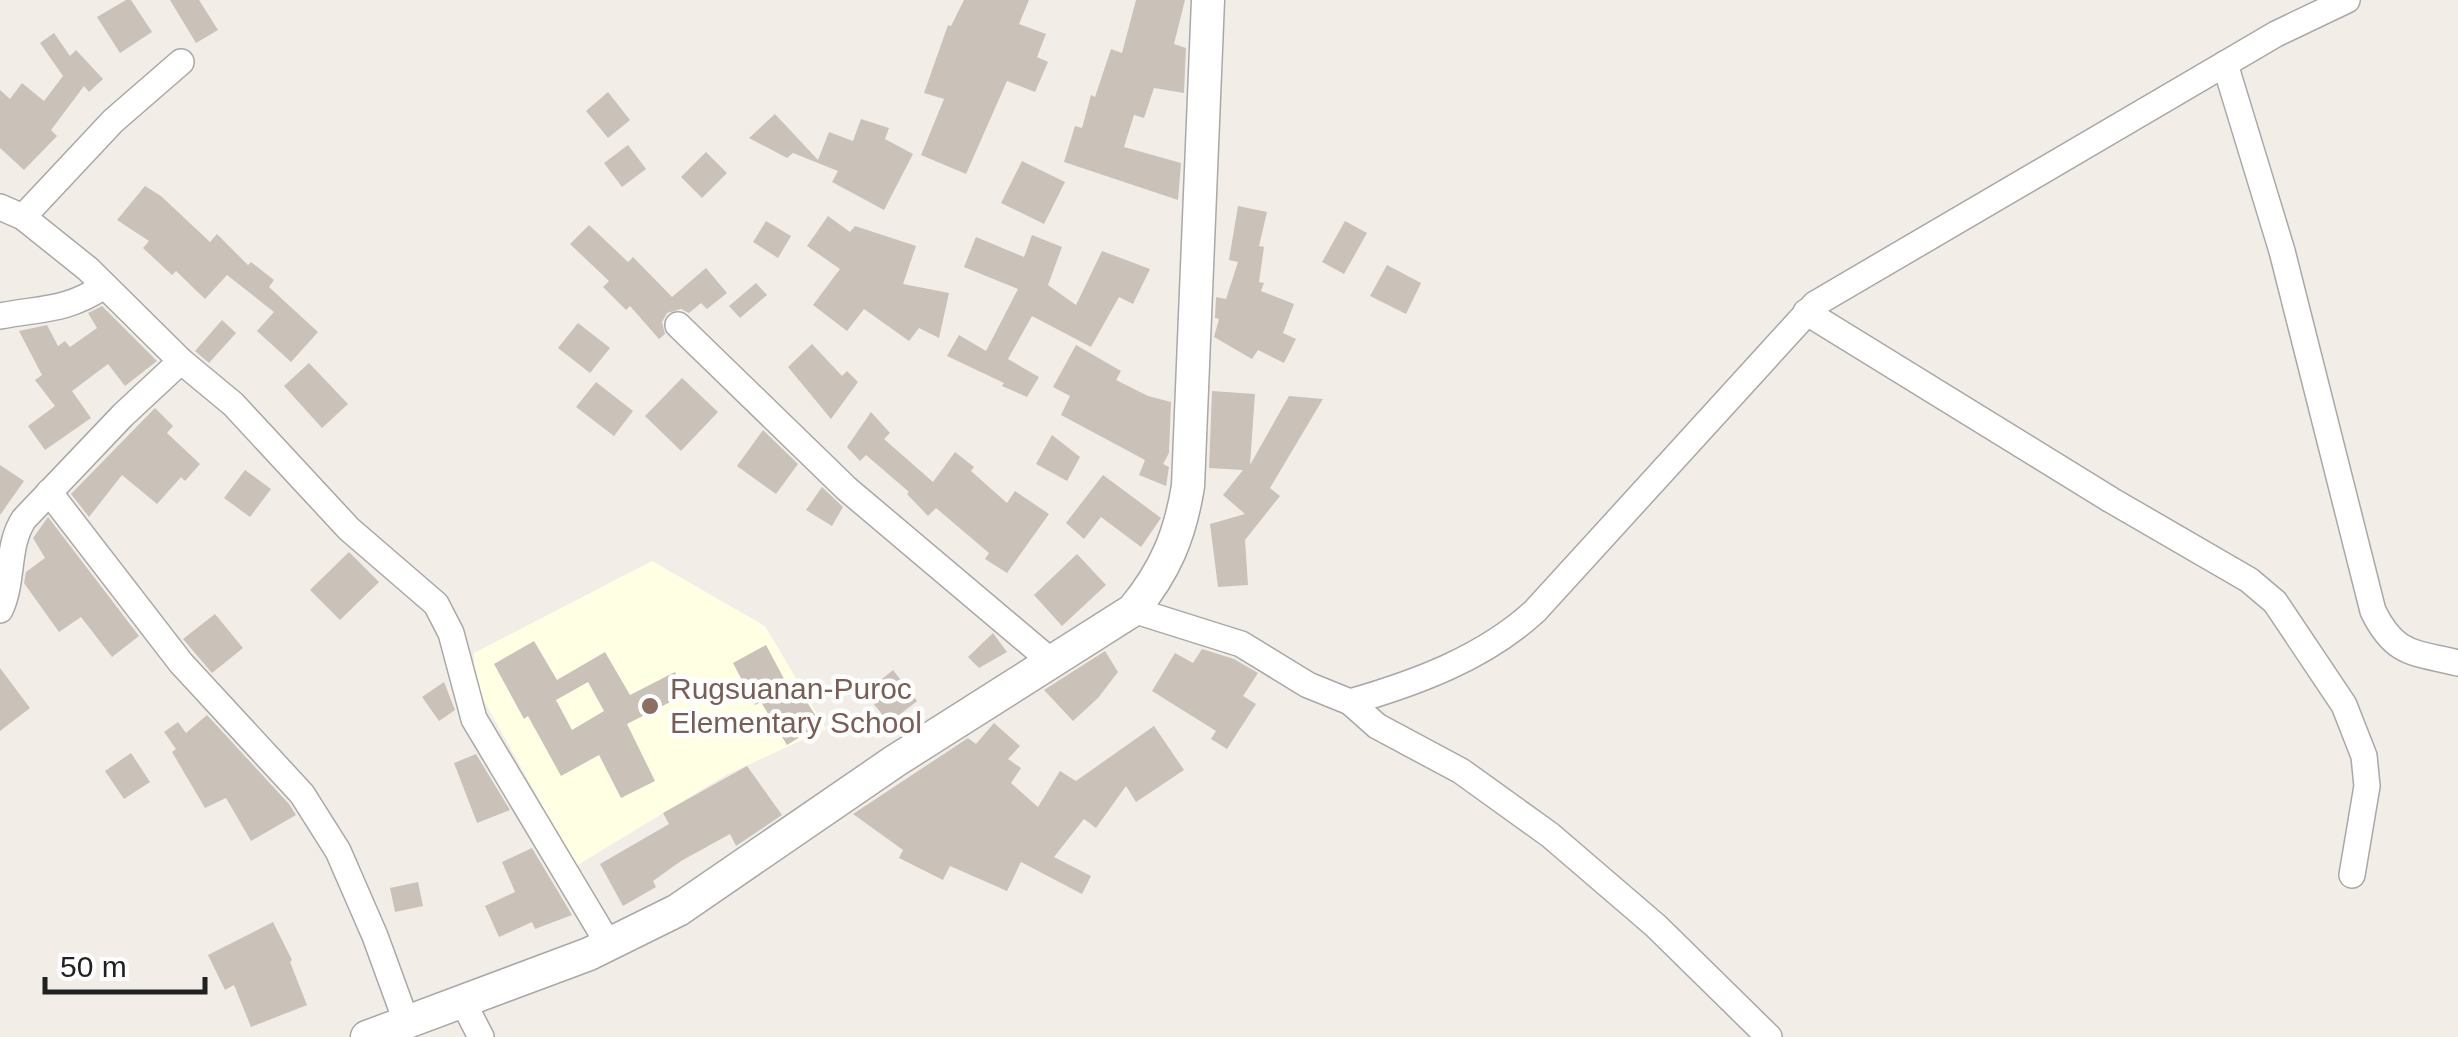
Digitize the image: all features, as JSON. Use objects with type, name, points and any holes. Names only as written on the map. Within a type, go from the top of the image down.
[{"type":"street","points":[[367,1037],[609,946],[692,901],[896,761],[1133,610],[1169,560],[1182,524],[1188,486],[1208,0]]},
{"type":"street","points":[[1350,702],[1479,653],[1510,634],[1806,312],[1829,295],[2276,34],[2347,0]]},
{"type":"street","points":[[181,62],[11,212],[88,269],[181,361],[233,404],[349,528],[436,604],[450,633],[474,719],[609,946]]},
{"type":"street","points":[[2224,64],[2282,251],[2373,611],[2387,638],[2396,646],[2458,663]]},
{"type":"street","points":[[0,316],[62,308],[104,286]]},
{"type":"street","points":[[1806,312],[2249,580],[2275,602],[2344,705],[2364,756],[2367,786],[2352,876]]},
{"type":"street","points":[[678,326],[847,490],[1052,662]]},
{"type":"street","points":[[0,610],[6,598],[18,527],[122,415],[181,361]]},
{"type":"street","points":[[49,492],[146,622],[302,794],[338,851],[406,1022]]},
{"type":"street","points":[[1133,610],[1230,639],[1318,690],[1350,702],[1376,726],[1461,772],[1550,834],[1656,926],[1769,1037]]},
{"type":"street","points":[[463,1002],[480,1037]]},
{"type":"shaded area","name":"Rugsuanan-Puroc Elementary School","points":[[652,561],[765,626],[826,729],[726,775],[576,866],[474,683],[474,653]]},
{"type":"building","points":[[131,0],[152,32],[120,53],[97,17]]},
{"type":"building","points":[[170,0],[199,0],[218,30],[196,43]]},
{"type":"building","points":[[964,0],[1029,0],[1019,24],[1046,34],[1037,57],[1048,62],[1035,92],[1007,81],[966,174],[921,155],[944,99],[924,93],[948,25],[951,26]]},
{"type":"building","points":[[1136,0],[1185,0],[1174,44],[1186,48],[1184,93],[1154,88],[1144,118],[1134,115],[1124,147],[1181,163],[1178,200],[1064,162],[1075,126],[1082,128],[1111,49],[1122,53]]},
{"type":"building","points":[[54,33],[70,56],[76,50],[103,79],[89,92],[84,86],[51,130],[57,136],[24,170],[0,148],[0,90],[10,99],[22,83],[44,101],[63,76],[40,43]]},
{"type":"building","points":[[608,92],[630,120],[608,138],[586,111]]},
{"type":"building","points":[[775,114],[818,160],[829,132],[853,141],[861,119],[889,128],[885,139],[913,154],[884,210],[832,182],[838,171],[793,153],[787,158],[749,138]]},
{"type":"building","points":[[628,145],[646,169],[622,187],[604,163]]},
{"type":"building","points":[[706,152],[727,173],[702,198],[681,177]]},
{"type":"building","points":[[1022,161],[1065,182],[1044,224],[1001,203]]},
{"type":"building","points":[[145,186],[210,242],[217,234],[248,265],[251,262],[274,280],[269,287],[318,332],[291,362],[257,331],[274,312],[227,275],[205,299],[176,271],[172,275],[143,248],[149,241],[117,220]]},
{"type":"building","points":[[1238,206],[1267,212],[1259,246],[1264,247],[1261,291],[1294,304],[1283,333],[1296,339],[1284,363],[1258,350],[1252,359],[1214,337],[1219,319],[1215,318],[1216,297],[1226,299],[1238,262],[1229,260]]},
{"type":"building","points":[[828,216],[850,232],[855,226],[916,246],[903,284],[949,293],[939,338],[919,328],[909,341],[864,309],[847,331],[813,305],[840,269],[807,246]]},
{"type":"building","points":[[766,221],[791,236],[778,258],[753,242]]},
{"type":"building","points":[[1345,221],[1367,233],[1344,274],[1322,262]]},
{"type":"building","points":[[589,225],[628,262],[633,257],[672,297],[706,268],[727,293],[707,309],[701,303],[689,313],[681,309],[667,313],[662,322],[665,334],[659,339],[630,306],[626,310],[603,287],[609,281],[570,244]]},
{"type":"building","points":[[1032,235],[1062,247],[1048,285],[1076,305],[1102,251],[1150,269],[1133,304],[1119,297],[1091,347],[1032,316],[1008,359],[1039,377],[1027,397],[947,356],[959,335],[986,351],[1018,289],[964,267],[976,237],[1024,257]]},
{"type":"building","points":[[1387,265],[1421,283],[1406,314],[1370,296]]},
{"type":"building","points":[[756,283],[767,295],[740,318],[729,306]]},
{"type":"building","points":[[102,306],[157,361],[125,386],[108,364],[72,391],[91,418],[45,450],[28,426],[55,406],[35,380],[42,375],[19,331],[47,325],[58,346],[65,341],[70,347],[97,328],[88,313]]},
{"type":"building","points":[[222,320],[236,333],[209,363],[195,351]]},
{"type":"building","points":[[578,323],[610,348],[590,373],[558,348]]},
{"type":"building","points":[[812,344],[842,376],[847,371],[858,382],[831,419],[788,367]]},
{"type":"building","points":[[1076,345],[1121,371],[1116,380],[1171,402],[1169,453],[1163,464],[1169,467],[1166,486],[1139,475],[1145,460],[1061,415],[1070,396],[1053,387]]},
{"type":"building","points":[[309,363],[348,404],[322,428],[284,386]]},
{"type":"building","points":[[682,378],[718,412],[681,451],[645,416]]},
{"type":"building","points":[[596,382],[633,411],[614,436],[576,407]]},
{"type":"building","points":[[1212,391],[1255,394],[1250,465],[1289,396],[1323,399],[1270,488],[1280,496],[1245,540],[1248,585],[1218,587],[1210,524],[1245,514],[1223,495],[1243,470],[1209,468]]},
{"type":"building","points":[[155,408],[173,426],[167,433],[200,464],[185,481],[181,477],[157,504],[122,475],[89,517],[71,494]]},
{"type":"building","points":[[871,412],[890,433],[884,439],[933,482],[955,452],[1007,503],[1015,491],[1049,514],[1007,573],[985,559],[989,553],[936,508],[928,516],[909,492],[866,455],[860,461],[847,447]]},
{"type":"building","points":[[763,430],[798,464],[776,494],[737,466]]},
{"type":"building","points":[[1052,435],[1080,457],[1067,481],[1036,464]]},
{"type":"building","points":[[0,465],[24,481],[0,515]]},
{"type":"building","points":[[245,470],[271,489],[250,517],[224,498]]},
{"type":"building","points":[[1103,475],[1161,518],[1141,547],[1101,517],[1084,539],[1066,523]]},
{"type":"building","points":[[822,487],[843,507],[832,526],[806,510]]},
{"type":"building","points":[[48,517],[139,636],[112,657],[81,617],[59,632],[24,583],[26,572],[45,558],[33,538]]},
{"type":"building","points":[[349,552],[379,582],[340,620],[310,590]]},
{"type":"building","points":[[1077,554],[1106,585],[1062,626],[1034,595]]},
{"type":"building","points":[[215,614],[243,648],[212,673],[183,639]]},
{"type":"building","points":[[993,633],[1007,652],[979,668],[968,657]]},
{"type":"building","points":[[534,641],[557,680],[605,652],[630,695],[675,672],[686,694],[627,724],[655,781],[621,798],[599,755],[561,776],[494,664]],"holes":[[[588,682],[604,711],[572,730],[556,700]]]},
{"type":"building","points":[[766,645],[791,692],[798,688],[821,724],[787,745],[761,702],[755,705],[733,663]]},
{"type":"building","points":[[1202,649],[1234,659],[1258,673],[1243,696],[1256,704],[1227,749],[1211,739],[1216,731],[1152,691],[1175,653],[1193,663]]},
{"type":"building","points":[[1105,651],[1118,672],[1073,721],[1044,690]]},
{"type":"building","points":[[0,668],[30,708],[0,731]]},
{"type":"building","points":[[893,670],[917,701],[889,723],[865,693]]},
{"type":"building","points":[[444,682],[455,710],[439,721],[422,697]]},
{"type":"building","points":[[207,715],[296,815],[251,841],[226,798],[205,808],[164,732],[178,722],[186,733]]},
{"type":"building","points":[[994,723],[1020,746],[1008,759],[1021,768],[1011,783],[1038,807],[1060,771],[1076,781],[1154,726],[1184,770],[1136,802],[1126,786],[1096,828],[1084,819],[1054,857],[1091,876],[1082,894],[1021,862],[1007,891],[950,866],[943,880],[899,858],[903,850],[853,814],[968,738],[976,744]]},
{"type":"building","points":[[131,753],[150,782],[124,799],[105,771]]},
{"type":"building","points":[[476,754],[510,810],[477,823],[454,763]]},
{"type":"building","points":[[747,766],[782,815],[736,846],[730,834],[681,861],[653,881],[656,887],[623,906],[600,864],[669,824],[663,813]]},
{"type":"building","points":[[532,848],[572,915],[535,929],[532,922],[499,937],[485,906],[515,892],[502,862]]},
{"type":"building","points":[[418,882],[423,906],[395,912],[390,888]]},
{"type":"building","points":[[273,922],[292,960],[307,1005],[251,1027],[234,985],[225,990],[208,955]]},
{"type":"place","name":"Rugsuanan-Puroc Elementary School","points":[[650,706]]}]
